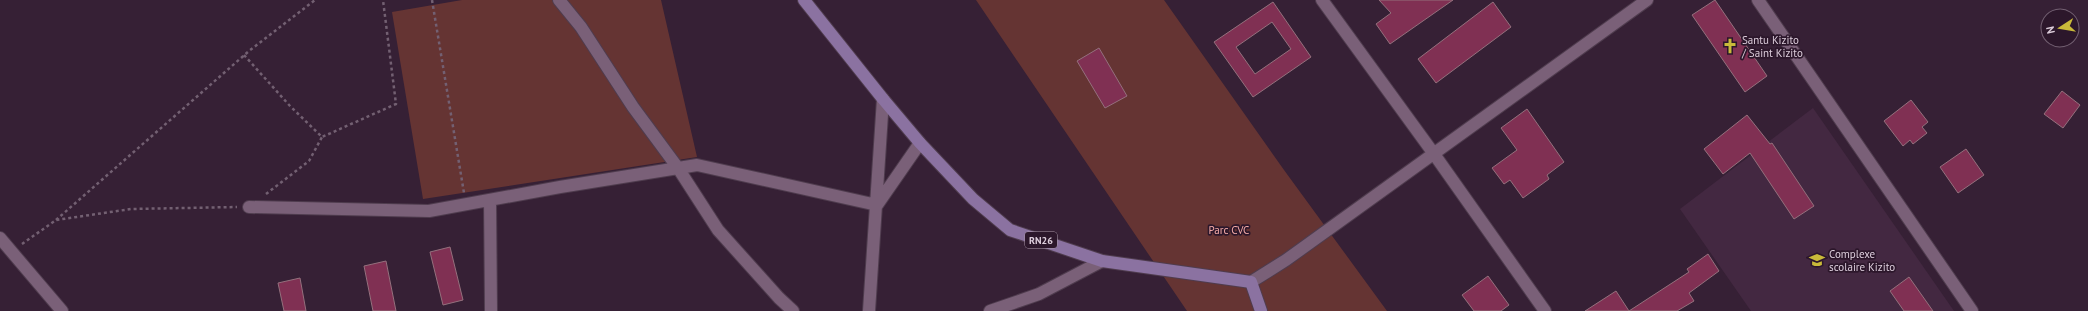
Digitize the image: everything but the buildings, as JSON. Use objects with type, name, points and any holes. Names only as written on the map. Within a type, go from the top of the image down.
[{"type":"main road","name":"RN26","points":[[804,0],[883,100],[920,143],[973,199],[1010,230],[1102,261],[1251,282]]},
{"type":"main road","points":[[1251,282],[1261,311]]},
{"type":"street","points":[[558,0],[581,27],[633,107],[678,168],[718,230],[779,298],[793,311]]},
{"type":"street","points":[[1322,0],[1434,154],[1545,311]]},
{"type":"street","points":[[1251,282],[1286,260],[1647,0]]},
{"type":"street","points":[[1758,0],[1972,311]]},
{"type":"street","points":[[869,311],[883,100]]},
{"type":"street","points":[[877,205],[920,143]]},
{"type":"street","points":[[249,207],[429,211],[697,165],[877,205]]},
{"type":"street","points":[[490,200],[491,311]]},
{"type":"street","points":[[0,238],[62,311]]},
{"type":"street","points":[[990,311],[1039,294],[1102,261]]},
{"type":"path","points":[[12,251],[56,220],[244,56],[315,0]]},
{"type":"path","points":[[56,220],[131,209],[249,207],[309,161],[322,137],[396,104],[383,0]]},
{"type":"path","points":[[432,0],[465,204]]},
{"type":"path","points":[[244,56],[290,106],[322,137]]},
{"type":"shaded area","name":"Complexe scolaire Kizito","points":[[1813,108],[1954,311],[1751,311],[1680,209]]},
{"type":"green space","points":[[462,0],[661,0],[697,157],[423,199],[392,12]]},
{"type":"green space","name":"Parc CVC","points":[[976,0],[1164,0],[1284,170],[1387,311],[1187,311]]},
{"type":"place","name":"Santu Kizito / Saint Kizito","points":[[1730,46]]},
{"type":"place","name":"Complexe scolaire Kizito","points":[[1817,260]]}]
